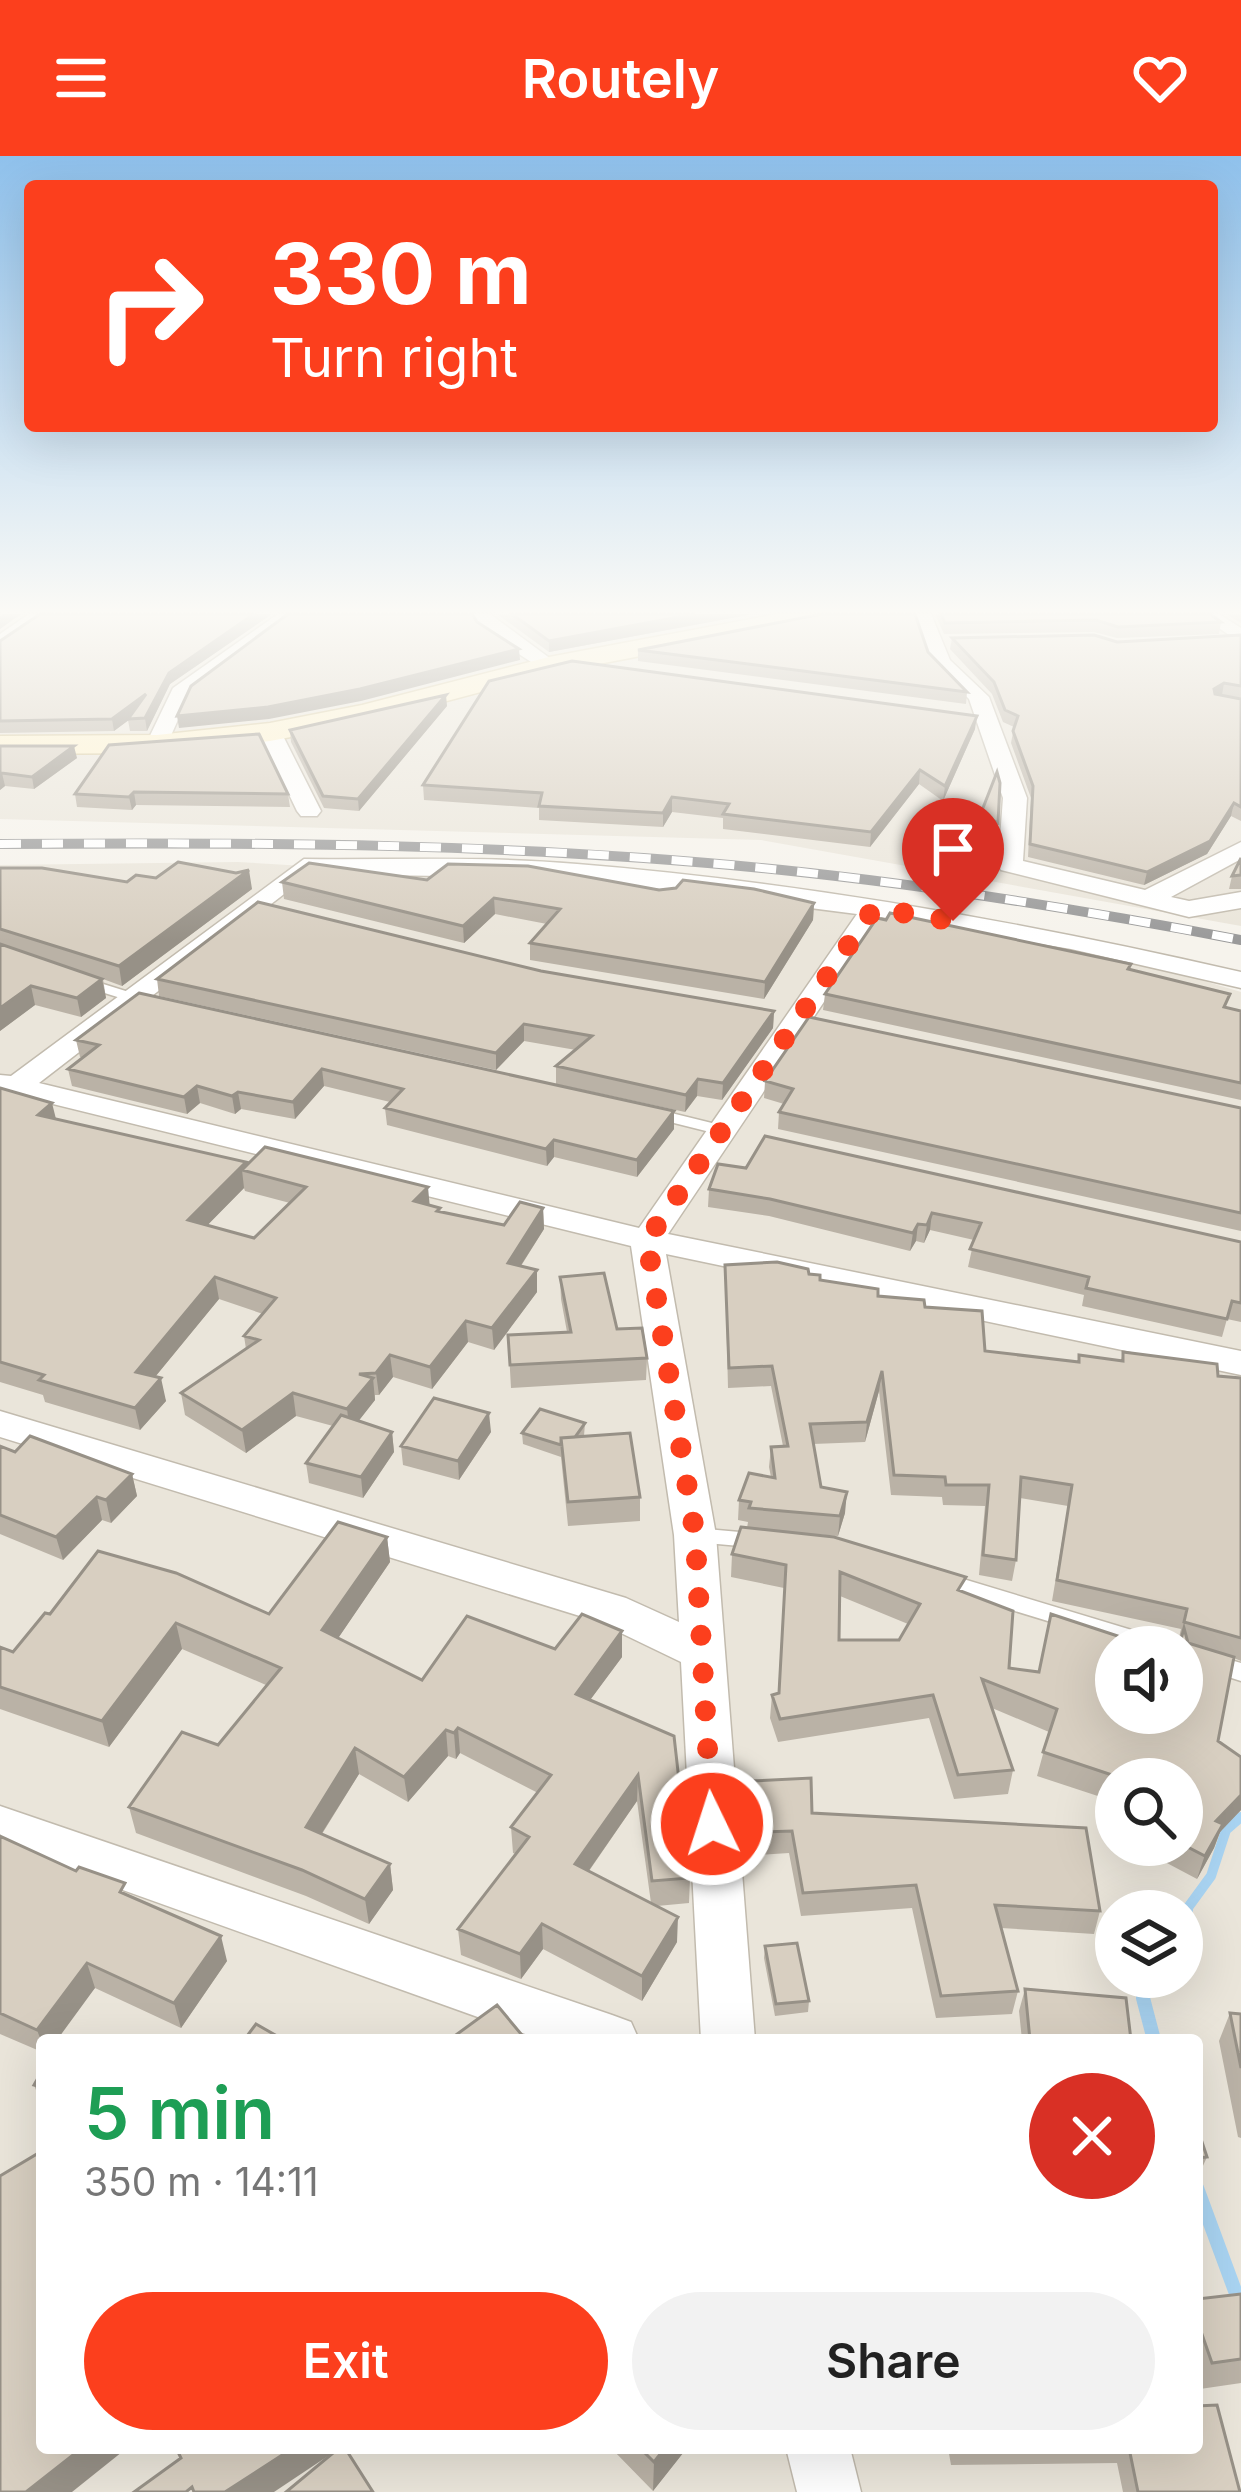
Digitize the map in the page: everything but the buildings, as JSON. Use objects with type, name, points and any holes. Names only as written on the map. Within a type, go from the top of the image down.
[{"type":"street","points":[[157,744],[167,723]]},
{"type":"street","points":[[0,745],[157,744],[315,723]]},
{"type":"street","points":[[977,723],[1015,798],[1010,865],[1189,909],[1241,917]]},
{"type":"street","points":[[270,732],[309,811]]},
{"type":"street","points":[[1150,898],[1241,849]]},
{"type":"street","points":[[8,1084],[144,1001],[253,904],[304,866],[575,871],[874,908],[1071,941],[1241,980]]},
{"type":"street","points":[[1189,909],[1241,900]]},
{"type":"street","points":[[253,904],[298,915]]},
{"type":"street","points":[[728,2034],[699,1651],[695,1534],[647,1240],[874,908]]},
{"type":"street","points":[[8,1084],[647,1240],[1241,1363]]},
{"type":"street","points":[[722,1130],[767,1140]]},
{"type":"street","points":[[0,1424],[611,1609],[699,1651]]},
{"type":"street","points":[[0,1826],[595,2034]]},
{"type":"street","points":[[820,2454],[829,2492]]},
{"type":"lane","points":[[66,976],[144,1001]]},
{"type":"lane","points":[[638,1110],[722,1130]]},
{"type":"lane","points":[[695,1534],[790,1544]]},
{"type":"lane","points":[[924,1575],[1095,1627]]},
{"type":"lane","points":[[1203,1660],[1241,1672]]},
{"type":"shaded area","points":[[0,723],[1241,723],[1241,926],[761,840],[0,819]]},
{"type":"shaded area","points":[[238,862],[756,893],[1127,958],[1241,992],[1241,2492],[0,2492],[0,865]]},
{"type":"waterway","points":[[1201,1890],[1211,1876],[1226,1830],[1241,1817]]},
{"type":"waterway","points":[[1143,1998],[1152,2034]]},
{"type":"waterway","points":[[1203,2204],[1241,2307]]},
{"type":"railway","points":[[0,844],[392,846],[685,861],[955,892],[1241,940]]},
{"type":"route","points":[[712,1824],[695,1534],[647,1240],[874,908],[953,921]]}]
